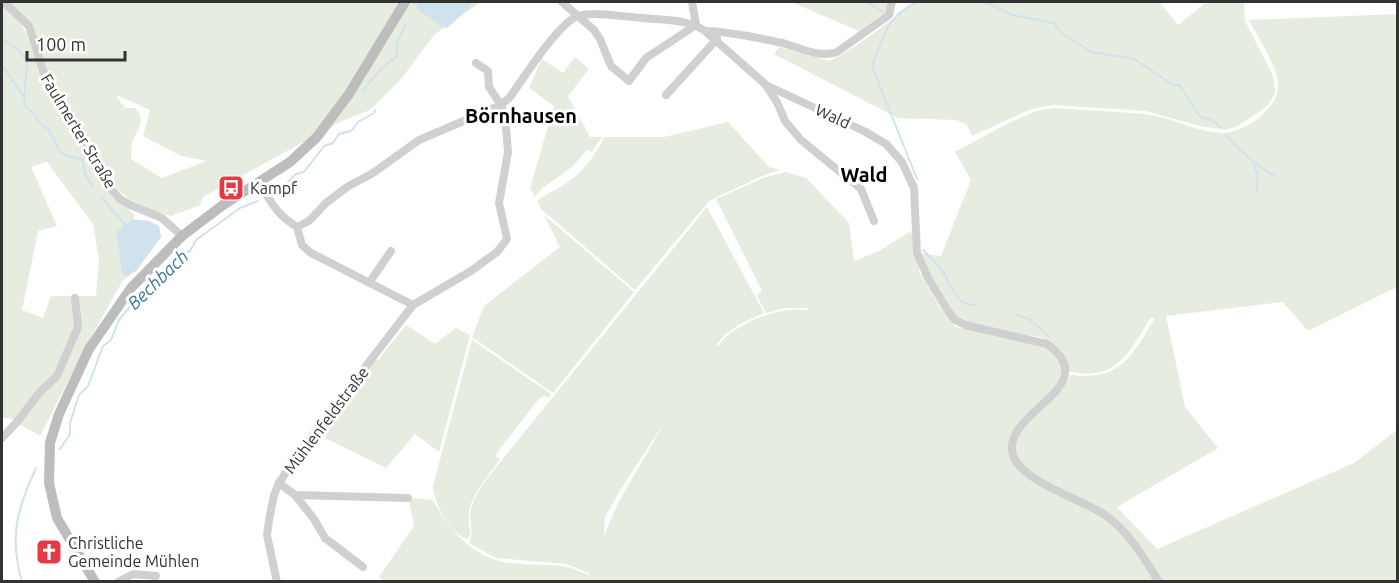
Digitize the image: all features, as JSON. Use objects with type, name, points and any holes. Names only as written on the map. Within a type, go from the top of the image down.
[{"type":"main road","points":[[95,582],[57,518],[49,483],[50,443],[59,414],[93,341],[131,288],[182,236],[223,205],[303,153],[349,94],[405,2]]},
{"type":"street","name":"Faulmerter Straße","points":[[4,2],[28,26],[46,80],[81,131],[107,185],[130,205],[162,218],[182,236]]},
{"type":"street","points":[[562,2],[594,30],[600,39],[610,66],[629,81],[646,58],[696,25]]},
{"type":"street","points":[[692,2],[696,25]]},
{"type":"street","points":[[705,31],[781,42],[813,53],[830,55],[889,15],[892,2]]},
{"type":"street","points":[[297,227],[309,221],[326,203],[347,187],[373,173],[418,140],[501,105],[510,97],[564,24],[577,16],[590,14],[696,25],[717,39],[765,84]]},
{"type":"street","points":[[666,95],[717,39]]},
{"type":"street","points":[[261,182],[270,203],[281,217],[297,227],[302,246],[311,254],[413,306],[471,272],[497,252],[507,239],[499,203],[508,152],[505,116],[501,105],[489,87],[488,71],[476,63]]},
{"type":"street","name":"Wald","points":[[765,84],[777,102],[785,121],[801,140],[861,189],[874,221]]},
{"type":"street","name":"Wald","points":[[765,84],[864,131],[886,144],[902,162],[914,188],[917,253],[928,278],[956,320],[965,325],[1047,344],[1057,351],[1064,361],[1065,373],[1062,383],[1013,436],[1011,444],[1018,465],[1038,479],[1106,515],[1124,531],[1159,582]]},
{"type":"street","points":[[369,283],[391,251]]},
{"type":"street","points":[[2,438],[39,393],[57,376],[78,327],[75,298]]},
{"type":"street","name":"Mühlenfeldstraße","points":[[277,582],[267,535],[274,495],[279,483],[296,457],[413,306]]},
{"type":"street","points":[[279,483],[295,495],[314,519],[325,538],[363,567]]},
{"type":"street","points":[[295,495],[408,498]]},
{"type":"street","points":[[117,582],[156,576]]},
{"type":"shaded area","points":[[7,2],[481,2],[434,35],[401,79],[370,110],[342,121],[203,197],[200,205],[171,216],[130,200],[108,181],[50,81],[28,20]],"holes":[[[116,95],[150,110],[143,136],[181,156],[207,161],[162,178],[131,159],[132,144],[141,119],[136,108],[125,108]]]},
{"type":"shaded area","points":[[791,2],[888,2],[887,11],[859,31]]},
{"type":"shaded area","points":[[917,2],[1164,2],[1161,4],[1178,25],[1207,2],[1244,2],[1245,21],[1274,78],[1275,92],[1265,108],[1236,127],[1225,130],[1200,126],[1145,111],[1054,105],[1031,109],[972,136],[966,124],[956,120],[898,118],[774,54],[779,47],[829,61],[852,48]]},
{"type":"shaded area","points":[[2,5],[19,21],[26,32],[43,79],[73,125],[108,193],[135,215],[116,232],[122,273],[127,277],[86,346],[40,436],[9,418],[2,418]],"holes":[[[47,162],[93,224],[99,260],[96,296],[51,296],[43,318],[22,310],[38,231],[57,226],[31,167]]]},
{"type":"shaded area","points":[[1397,14],[1397,287],[1308,331],[1283,302],[1166,316],[1185,407],[1218,448],[1117,507],[1157,549],[1354,463],[1397,430],[1397,581],[385,582],[379,577],[414,526],[409,500],[414,498],[433,500],[451,528],[467,544],[486,556],[512,563],[565,567],[589,575],[589,573],[566,564],[496,558],[469,543],[471,539],[470,513],[474,501],[496,467],[707,207],[764,313],[731,330],[716,346],[719,346],[724,339],[740,327],[761,317],[782,311],[809,310],[807,308],[785,308],[766,313],[757,296],[762,291],[716,199],[763,178],[785,172],[806,178],[849,223],[854,261],[879,251],[911,231],[920,273],[941,309],[956,327],[1040,345],[1055,354],[1061,365],[1058,384],[1034,408],[1038,413],[1062,390],[1071,375],[1102,374],[1124,363],[1155,318],[1150,318],[1128,353],[1119,362],[1098,373],[1085,374],[1069,371],[1059,350],[1040,337],[968,323],[950,312],[920,253],[941,256],[971,180],[955,152],[1000,127],[1051,108],[1152,115],[1215,133],[1240,129],[1266,111],[1276,95],[1278,86],[1275,71],[1249,20]],"holes":[[[666,420],[618,503],[604,536],[605,517]]]},
{"type":"shaded area","points":[[575,57],[589,69],[568,96],[590,137],[602,137],[592,152],[587,150],[572,167],[541,189],[535,197],[530,188],[554,106],[529,88],[542,59],[563,73]]},
{"type":"shaded area","points":[[728,122],[769,167],[780,170],[709,201],[635,290],[541,209],[537,200],[577,175],[605,137],[664,137]]},
{"type":"shaded area","points":[[544,215],[634,292],[553,393],[472,337],[484,306],[560,247]]},
{"type":"shaded area","points":[[406,325],[435,344],[456,328],[470,335],[439,452],[415,434],[386,468],[317,434],[375,359],[378,360]]},
{"type":"shaded area","points":[[472,340],[551,394],[549,398],[543,396],[537,401],[495,456],[500,459],[481,485],[470,506],[470,536],[467,539],[455,531],[444,517],[436,501],[433,486]]},
{"type":"water","points":[[419,2],[473,2],[447,28],[442,27],[416,8]]},
{"type":"water","points":[[133,219],[149,221],[159,226],[161,237],[137,270],[127,277],[122,273],[116,232]]},
{"type":"waterway","points":[[867,2],[883,12]]},
{"type":"waterway","points":[[917,2],[899,14],[888,27],[873,63],[873,69],[917,179]]},
{"type":"waterway","points":[[985,2],[1012,15],[1054,23],[1061,33],[1092,52],[1134,59],[1173,85],[1179,85],[1200,117],[1213,120],[1220,127]]},
{"type":"waterway","name":"Bechbach","points":[[363,93],[387,63],[397,57],[397,43],[406,24]]},
{"type":"waterway","points":[[2,39],[19,50],[27,62],[24,99],[26,108],[35,114],[38,122],[49,130],[60,152],[82,159],[85,174],[94,188]]},
{"type":"waterway","points":[[2,65],[24,97]]},
{"type":"waterway","name":"Bechbach","points":[[273,196],[296,174],[304,172],[324,146],[333,143],[339,134],[351,131],[358,122],[374,113],[375,110]]},
{"type":"waterway","points":[[1226,135],[1248,157],[1274,175]]},
{"type":"waterway","points":[[1253,162],[1258,176],[1257,191]]},
{"type":"waterway","points":[[101,197],[126,226]]},
{"type":"waterway","name":"Bechbach","points":[[60,449],[70,434],[70,423],[79,395],[88,386],[103,346],[111,340],[119,320],[145,288],[179,256],[190,251],[196,240],[240,208],[258,201]]},
{"type":"waterway","points":[[923,250],[944,273],[958,297],[963,302],[975,305]]},
{"type":"waterway","points":[[1015,314],[1029,319],[1049,336]]},
{"type":"waterway","name":"Bechbach","points":[[22,582],[16,551],[17,524],[24,497],[36,468]]},
{"type":"place","name":"Kampf","points":[[231,188]]},
{"type":"place","name":"Christliche Gemeinde Mühlen","points":[[49,552]]},
{"type":"district","name":"Börnhausen","points":[[521,116]]},
{"type":"district","name":"Wald","points":[[864,175]]}]
